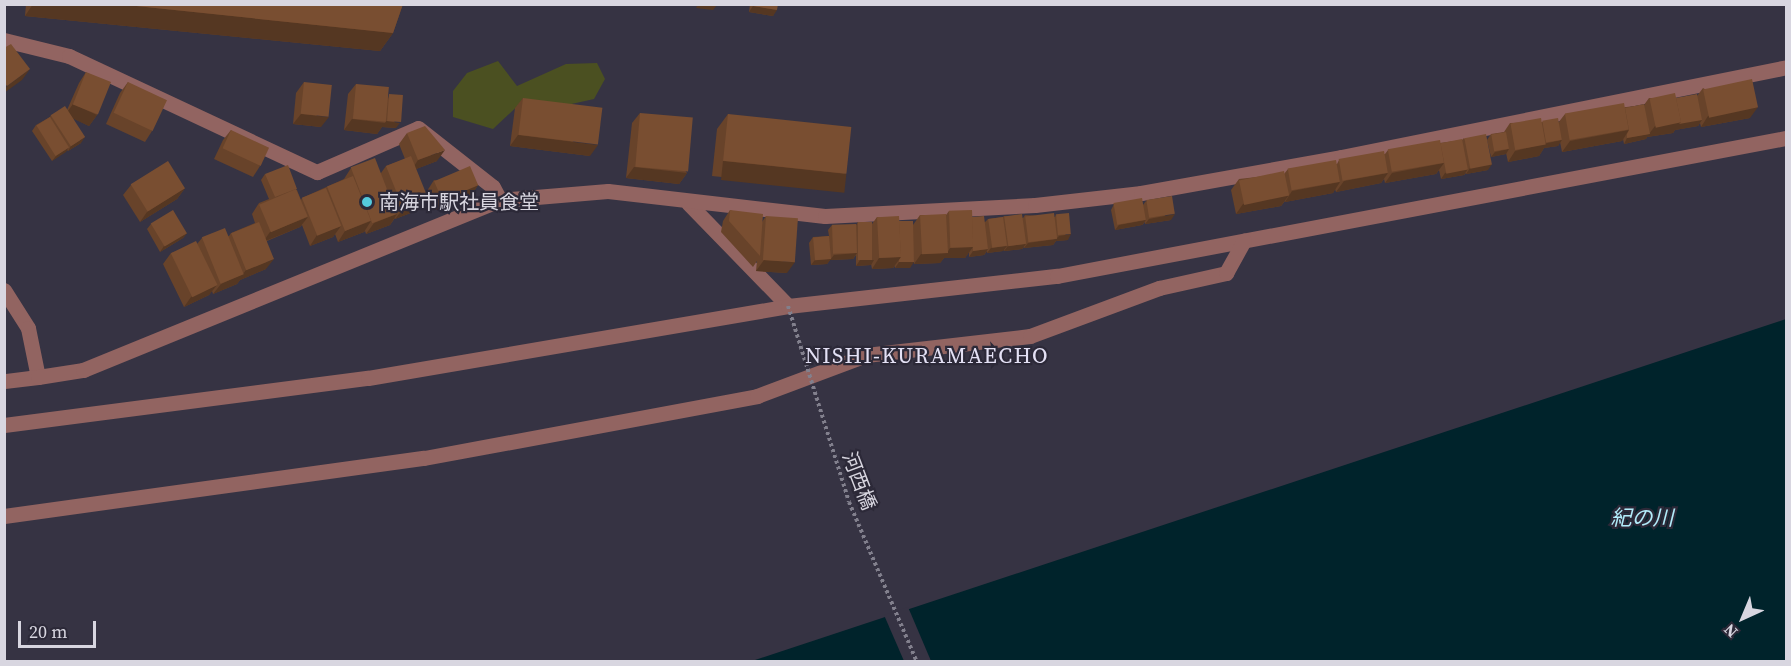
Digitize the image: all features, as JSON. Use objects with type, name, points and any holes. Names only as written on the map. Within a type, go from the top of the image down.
[{"type":"street","points":[[4,40],[69,56],[317,172],[418,128],[493,187],[500,200]]},
{"type":"street","points":[[4,381],[83,370],[500,200],[608,191],[688,203],[825,216],[1141,193],[1786,67]]},
{"type":"street","points":[[4,425],[368,378],[788,306],[1057,276],[1786,138]]},
{"type":"street","points":[[688,203],[788,306]]},
{"type":"street","points":[[4,516],[424,458],[757,396],[866,356],[1030,336],[1159,288],[1226,273],[1244,241]]},
{"type":"street","points":[[4,290],[28,327],[38,377]]},
{"type":"path","name":"河西橋","points":[[788,306],[846,492],[917,662]]},
{"type":"green space","points":[[498,61],[517,86],[566,64],[597,63],[605,79],[594,99],[567,105],[524,100],[493,129],[453,117],[453,91],[467,73]]},
{"type":"water","name":"紀の川","points":[[1786,319],[1786,661],[752,661]]},
{"type":"pier","points":[[908,607],[931,661],[904,661],[884,615]]},
{"type":"building","points":[[117,4],[403,4],[393,33]]},
{"type":"building","points":[[753,4],[778,4],[777,10],[753,6]]},
{"type":"building","points":[[11,44],[30,69],[7,86],[4,83],[4,48]]},
{"type":"building","points":[[86,72],[111,82],[98,115],[73,104]]},
{"type":"building","points":[[1752,79],[1758,107],[1709,118],[1703,89]]},
{"type":"building","points":[[128,82],[167,100],[153,131],[114,113]]},
{"type":"building","points":[[304,82],[332,85],[329,117],[301,114]]},
{"type":"building","points":[[356,84],[389,87],[386,122],[353,119]]},
{"type":"building","points":[[1675,93],[1681,122],[1656,128],[1650,98]]},
{"type":"building","points":[[389,94],[403,95],[401,122],[387,121]]},
{"type":"building","points":[[1697,94],[1702,120],[1679,124],[1681,122],[1676,98]]},
{"type":"building","points":[[523,98],[602,108],[598,144],[518,135]]},
{"type":"building","points":[[1624,103],[1629,130],[1570,140],[1565,113]]},
{"type":"building","points":[[1644,104],[1650,134],[1627,138],[1629,130],[1625,108]]},
{"type":"building","points":[[65,106],[85,137],[71,146],[51,115]]},
{"type":"building","points":[[640,113],[693,118],[688,171],[635,167]]},
{"type":"building","points":[[728,114],[851,127],[846,174],[723,161]]},
{"type":"building","points":[[50,117],[69,148],[56,156],[36,125]]},
{"type":"building","points":[[1541,118],[1546,145],[1515,150],[1510,123]]},
{"type":"building","points":[[1558,118],[1562,140],[1546,142],[1542,121]]},
{"type":"building","points":[[425,126],[445,150],[418,160],[407,133]]},
{"type":"building","points":[[231,130],[269,148],[261,166],[223,148]]},
{"type":"building","points":[[1506,132],[1509,149],[1494,151],[1491,135]]},
{"type":"building","points":[[1486,134],[1492,164],[1470,169],[1464,138]]},
{"type":"building","points":[[1462,139],[1468,169],[1446,174],[1440,143]]},
{"type":"building","points":[[1440,140],[1444,163],[1392,172],[1388,149]]},
{"type":"building","points":[[1384,151],[1388,173],[1343,181],[1339,159]]},
{"type":"building","points":[[411,156],[428,198],[403,208],[386,166]]},
{"type":"building","points":[[375,158],[397,214],[372,223],[351,167]]},
{"type":"building","points":[[1336,160],[1340,182],[1292,190],[1288,169]]},
{"type":"building","points":[[168,161],[185,188],[148,211],[131,184]]},
{"type":"building","points":[[288,165],[297,189],[275,197],[265,174]]},
{"type":"building","points":[[470,166],[478,185],[442,201],[434,181]]},
{"type":"building","points":[[1284,171],[1289,195],[1244,205],[1239,181]]},
{"type":"building","points":[[353,176],[371,221],[345,231],[327,186]]},
{"type":"building","points":[[326,188],[341,226],[317,236],[302,198]]},
{"type":"building","points":[[296,189],[308,217],[271,232],[259,205]]},
{"type":"building","points":[[1172,196],[1175,214],[1149,218],[1146,200]]},
{"type":"building","points":[[1142,198],[1146,220],[1117,225],[1113,203]]},
{"type":"building","points":[[173,210],[187,233],[165,247],[151,223]]},
{"type":"building","points":[[730,210],[763,214],[760,256],[729,221]]},
{"type":"building","points":[[972,210],[973,247],[950,248],[949,211]]},
{"type":"building","points":[[1054,213],[1057,239],[1028,242],[1025,217]]},
{"type":"building","points":[[1069,213],[1071,234],[1058,235],[1056,214]]},
{"type":"building","points":[[946,214],[948,253],[922,254],[920,215]]},
{"type":"building","points":[[1022,214],[1026,244],[1008,246],[1004,217]]},
{"type":"building","points":[[766,216],[798,218],[795,262],[763,260]]},
{"type":"building","points":[[899,216],[901,257],[879,258],[877,217]]},
{"type":"building","points":[[984,216],[988,249],[973,251],[972,217]]},
{"type":"building","points":[[1003,217],[1007,246],[992,248],[988,219]]},
{"type":"building","points":[[899,221],[913,221],[914,262],[899,262],[901,257]]},
{"type":"building","points":[[259,222],[274,259],[246,270],[231,233]]},
{"type":"building","points":[[858,222],[872,222],[872,260],[858,260]]},
{"type":"building","points":[[856,224],[857,253],[833,254],[832,225]]},
{"type":"building","points":[[225,228],[244,274],[221,284],[202,237]]},
{"type":"building","points":[[829,236],[831,259],[815,260],[813,237]]},
{"type":"building","points":[[196,241],[217,285],[192,297],[171,253]]},
{"type":"place","name":"南海市駅社員食堂","points":[[367,202]]},
{"type":"district","name":"NISHI-KURAMAECHO","points":[[927,356]]}]
